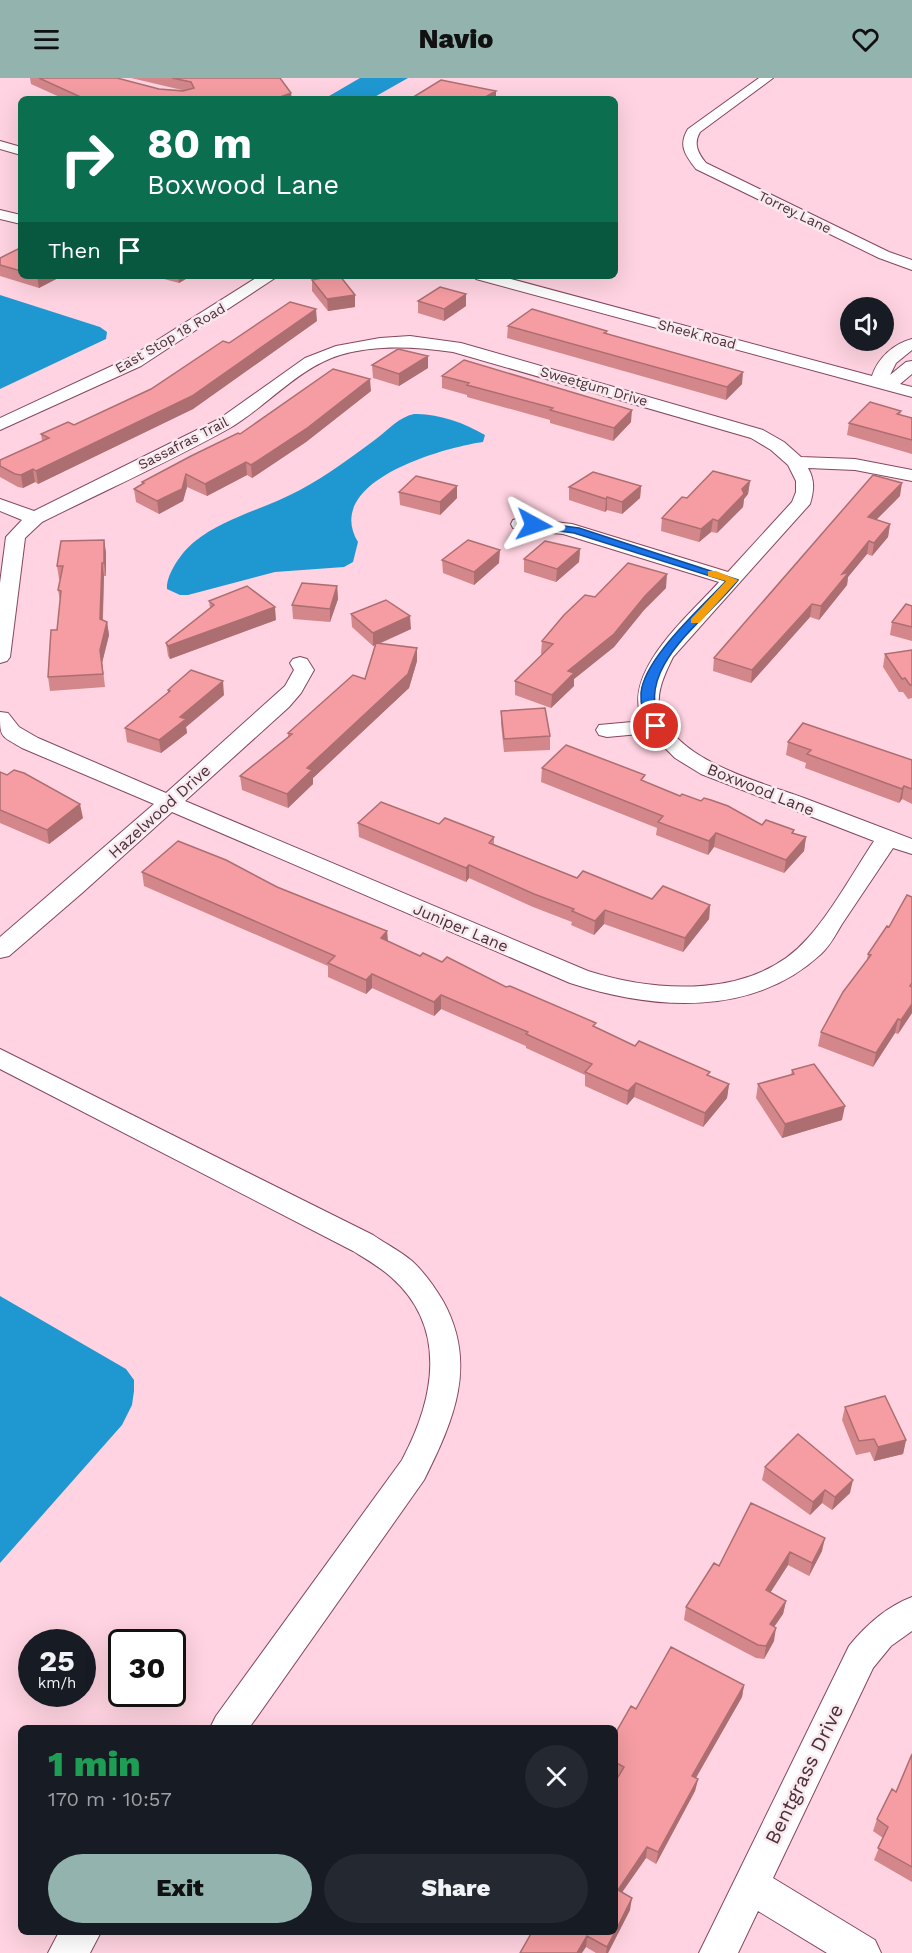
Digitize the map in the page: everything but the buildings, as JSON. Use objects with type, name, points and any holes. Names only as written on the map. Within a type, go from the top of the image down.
[{"type":"street","name":"Torrey Lane","points":[[767,78],[695,129],[689,139],[689,146],[701,166],[884,255],[912,265]]},
{"type":"street","points":[[0,145],[18,150]]},
{"type":"street","points":[[0,213],[18,219]]},
{"type":"street","name":"East Stop 18 Road","points":[[0,425],[135,362],[265,279]]},
{"type":"street","name":"Sheek Road","points":[[493,279],[912,392]]},
{"type":"street","name":"Sweetgum Drive","points":[[376,335],[467,350],[757,434],[777,445],[797,463]]},
{"type":"street","name":"Sassafras Trail","points":[[20,532],[35,518],[225,423],[311,362],[376,335]]},
{"type":"street","points":[[912,344],[894,355],[883,368],[880,383],[894,380],[912,366]]},
{"type":"street","points":[[797,463],[831,460],[855,462],[912,476]]},
{"type":"street","name":"Boxwood Lane","points":[[797,463],[806,487],[806,495],[801,504],[664,655],[652,674],[647,693],[650,716],[656,726],[683,754],[714,772],[912,847]]},
{"type":"street","points":[[0,505],[35,518]]},
{"type":"street","points":[[520,524],[565,528],[733,580]]},
{"type":"street","points":[[0,525],[20,532],[16,537],[14,549],[0,657]]},
{"type":"street","name":"Hazelwood Drive","points":[[0,950],[170,802],[294,689],[303,670],[300,663]]},
{"type":"street","name":"Juniper Lane","points":[[0,718],[11,732],[20,738],[588,980],[617,990],[693,996],[723,992],[757,981],[796,962],[814,947],[888,838]]},
{"type":"street","points":[[607,730],[656,726]]},
{"type":"street","points":[[0,1058],[363,1243],[404,1271],[422,1292],[438,1321],[447,1348],[447,1375],[442,1401],[430,1439],[413,1470],[230,1725]]},
{"type":"street","name":"Bentgrass Drive","points":[[718,1953],[861,1657],[879,1635],[912,1612]]},
{"type":"street","points":[[750,1885],[862,1953]]},
{"type":"street","points":[[67,1953],[80,1935]]},
{"type":"water","points":[[360,78],[408,78],[376,96],[329,96]]},
{"type":"water","points":[[0,295],[100,327],[107,332],[106,339],[0,389]]},
{"type":"water","points":[[414,414],[432,415],[460,423],[485,435],[483,442],[416,460],[391,472],[371,486],[356,502],[351,521],[358,542],[353,562],[344,567],[275,572],[188,595],[180,595],[167,589],[169,577],[180,557],[206,533],[310,485],[399,421]]},
{"type":"water","points":[[0,1296],[126,1369],[134,1380],[134,1391],[132,1405],[122,1425],[0,1563]]},
{"type":"slow traffic","points":[[695,621],[733,580],[712,574]]},
{"type":"route","points":[[534,525],[565,528],[733,580],[664,655],[652,674],[647,693],[650,716],[656,726]]}]
